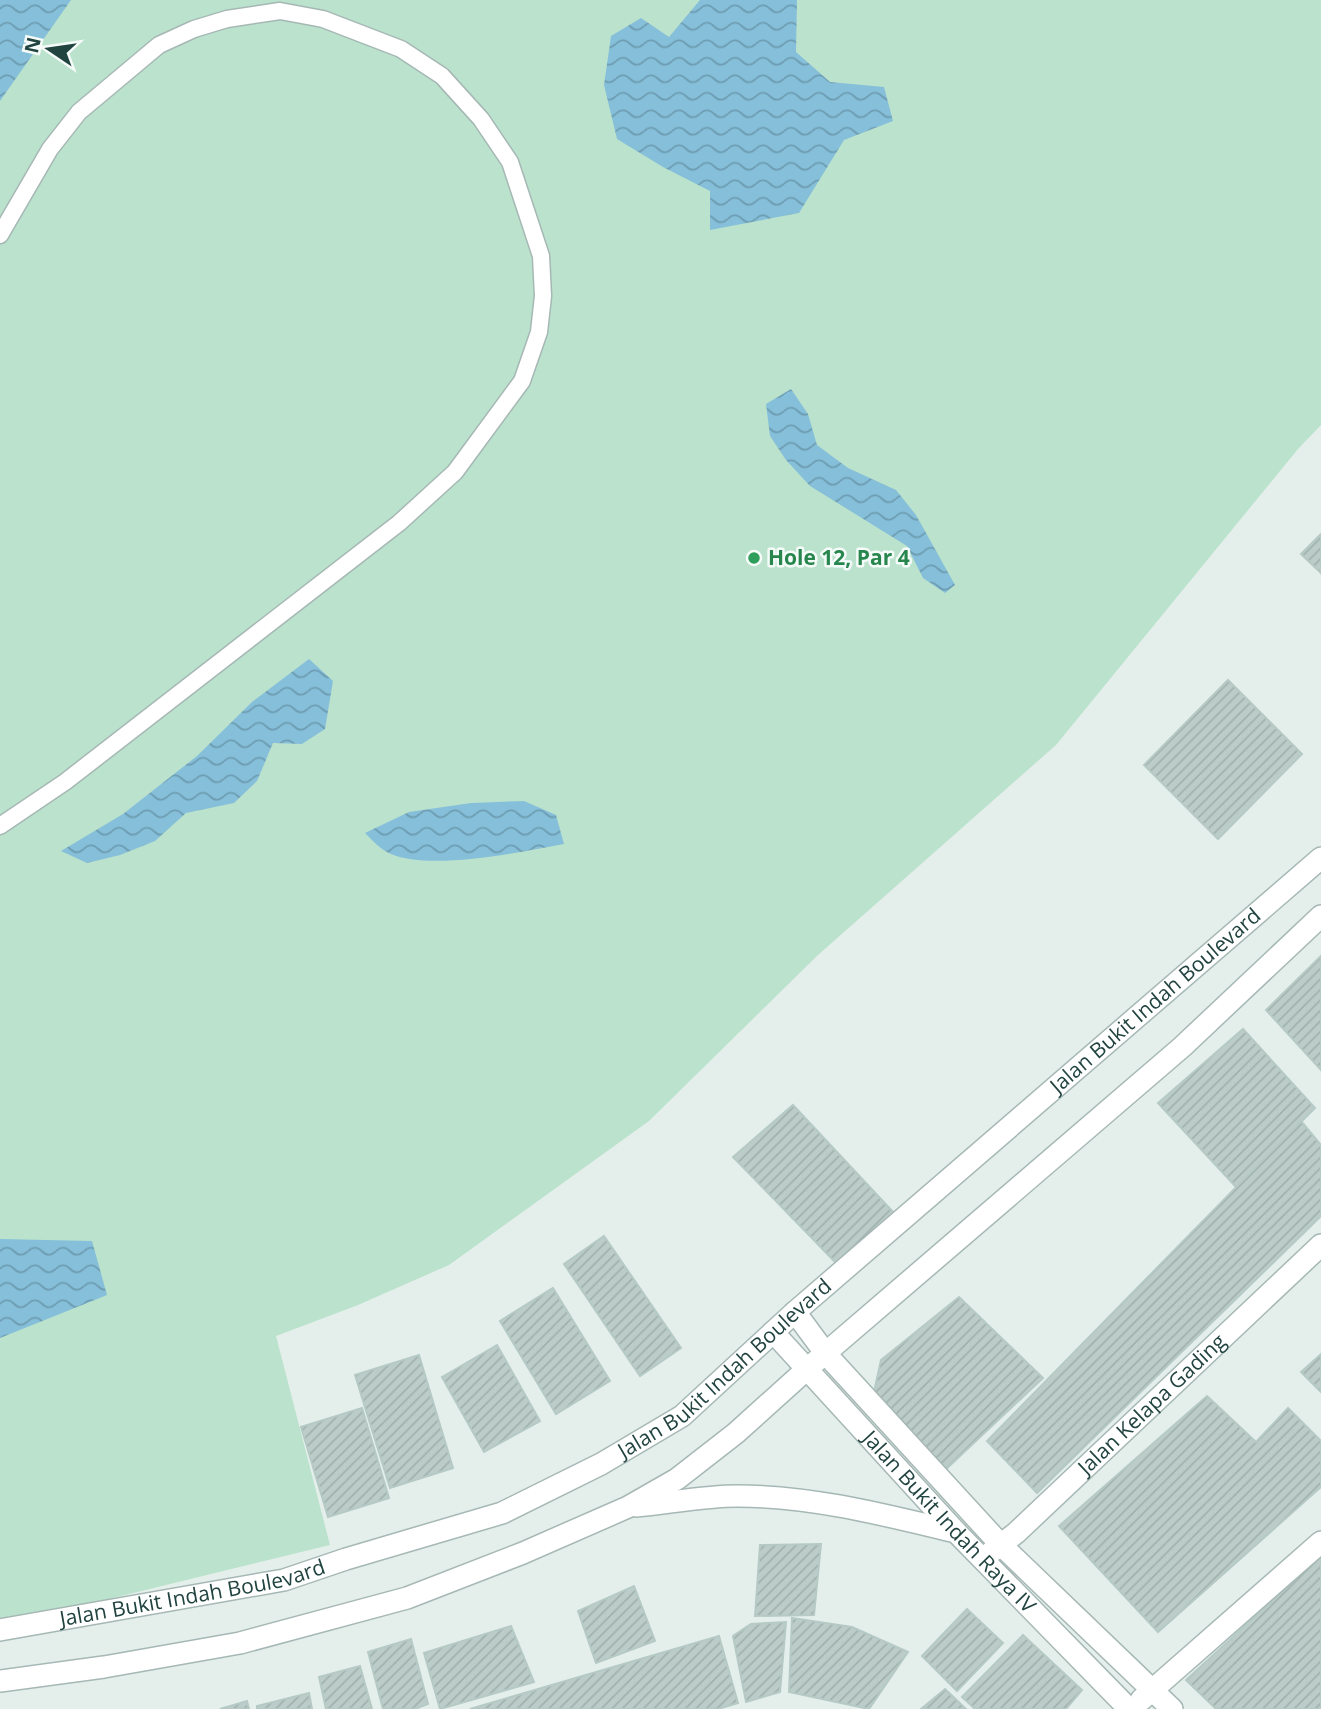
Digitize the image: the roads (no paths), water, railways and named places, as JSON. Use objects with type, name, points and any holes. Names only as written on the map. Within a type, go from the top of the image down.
[{"type":"street","name":"Jalan Bukit Indah Boulevard","points":[[0,1630],[285,1580],[502,1513],[601,1464],[682,1416],[795,1312],[1321,858]]},
{"type":"street","points":[[0,1681],[104,1667],[240,1643],[407,1598],[523,1553],[628,1507],[677,1479],[736,1433],[1182,1047],[1321,916]]},
{"type":"street","name":"Jalan Kelapa Gading","points":[[982,1558],[1016,1533],[1321,1245]]},
{"type":"street","name":"Jalan Bukit Indah Raya IV","points":[[795,1312],[826,1354],[1001,1545],[1172,1709]]},
{"type":"street","name":"Jalan Bukit Indah Raya IV","points":[[773,1332],[956,1532],[1131,1709]]},
{"type":"street","points":[[628,1507],[737,1496],[816,1502],[956,1532]]},
{"type":"street","points":[[1131,1709],[1321,1542]]},
{"type":"lane","points":[[0,236],[50,149],[79,111],[159,45],[227,19],[280,11],[323,19],[401,49],[442,76],[481,119],[510,162],[541,256],[543,296],[539,332],[522,381],[455,472],[389,531],[65,782],[0,826]]},
{"type":"water","points":[[0,0],[71,0],[0,101]]},
{"type":"water","points":[[700,0],[797,0],[796,52],[830,82],[884,87],[893,121],[844,140],[799,213],[710,230],[710,191],[617,139],[604,85],[611,36],[641,18],[669,37]]},
{"type":"water","points":[[791,389],[808,414],[817,445],[848,468],[896,490],[916,515],[955,585],[945,593],[923,578],[907,546],[810,486],[786,460],[770,436],[766,404]]},
{"type":"water","points":[[309,659],[333,681],[325,729],[302,744],[273,743],[257,781],[234,803],[186,813],[155,841],[120,855],[87,863],[61,851],[123,814],[197,756],[252,702]]},
{"type":"water","points":[[524,801],[556,815],[564,844],[476,858],[429,861],[391,854],[365,833],[409,812],[471,803]]},
{"type":"water","points":[[0,1239],[92,1241],[107,1295],[0,1338]]},
{"type":"place","name":"Hole 12, Par 4","points":[[754,558]]}]
